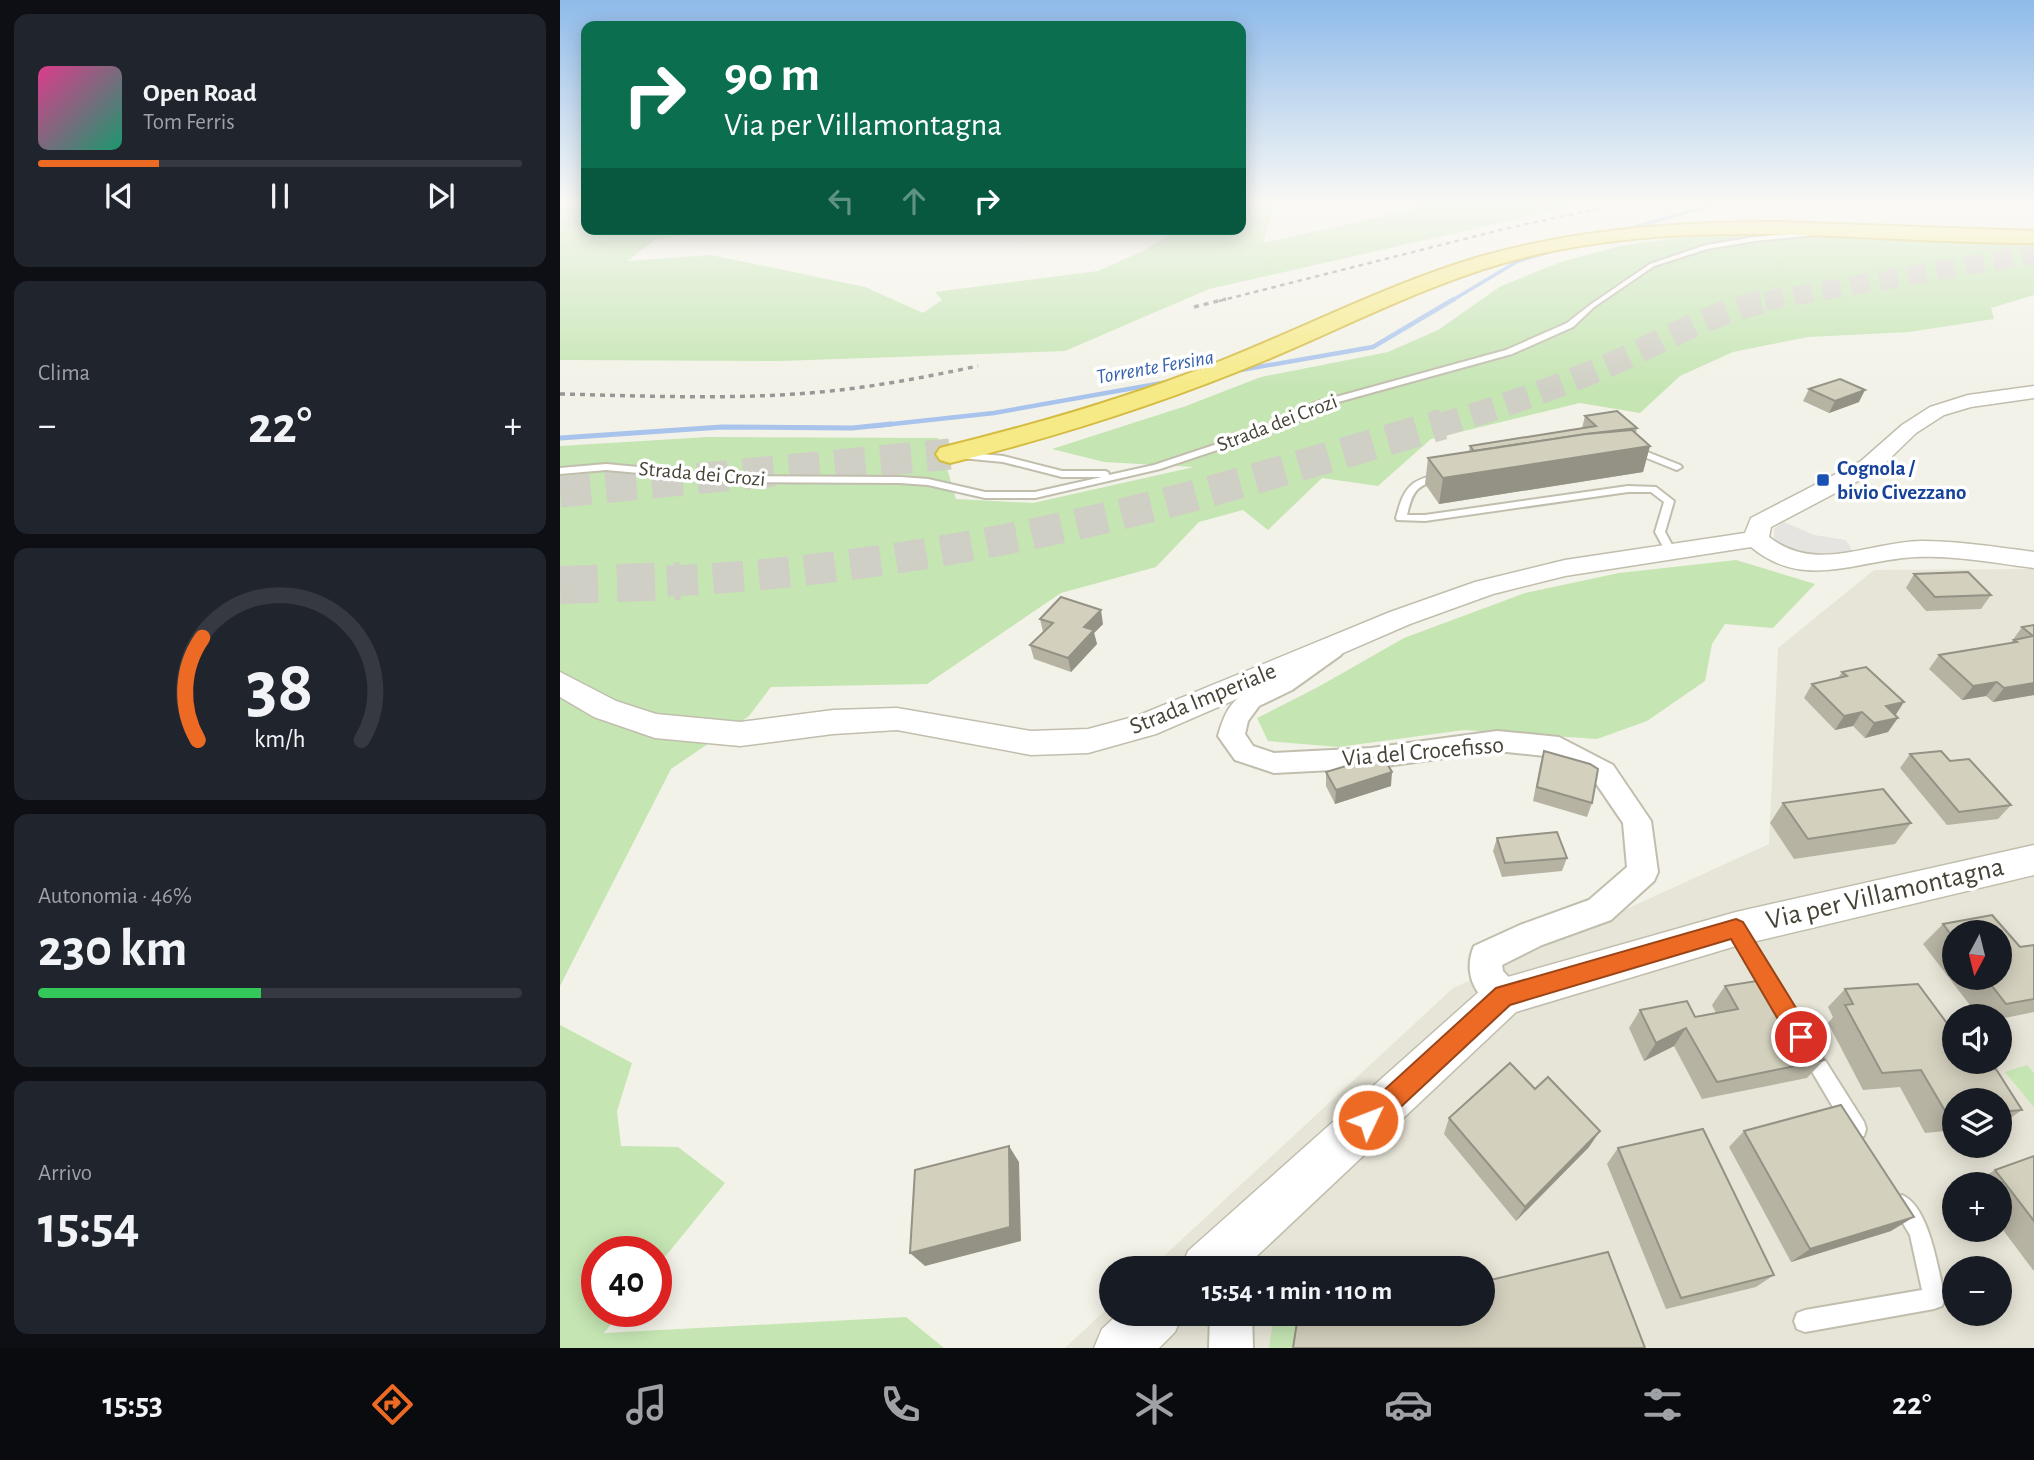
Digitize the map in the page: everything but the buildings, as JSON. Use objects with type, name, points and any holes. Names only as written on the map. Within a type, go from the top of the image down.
[{"type":"highway","points":[[950,454],[1058,426],[1146,398],[1440,277],[1481,264]]},
{"type":"street","points":[[2034,392],[1968,401],[1937,411],[1909,429],[1869,466],[1760,523],[1756,539],[1773,553],[1826,565],[1912,549],[1954,550],[2034,560]]},
{"type":"street","name":"Strada Imperiale","points":[[560,683],[605,709],[655,726],[740,734],[833,722],[897,719],[1031,743],[1088,741],[1145,726],[1345,641],[1484,588],[1565,568],[1756,539]]},
{"type":"street","name":"Via del Crocefisso","points":[[1345,641],[1283,684],[1250,700],[1236,719],[1231,736],[1244,753],[1274,763],[1371,758],[1497,741],[1559,747],[1603,772],[1637,821],[1643,872],[1600,910],[1531,935],[1486,957],[1486,978],[1504,996]]},
{"type":"street","name":"Via per Villamontagna","points":[[1229,1256],[1504,996],[1736,929],[2034,860]]},
{"type":"street","points":[[1121,1348],[1144,1326]]},
{"type":"street","points":[[1231,1326],[1231,1348]]},
{"type":"lane","name":"Strada dei Crozi","points":[[560,471],[606,467],[737,479],[900,480],[928,482],[985,495],[1035,495],[1157,467],[1289,423],[1317,405],[1509,352],[1570,324],[1591,306],[1655,264]]},
{"type":"lane","points":[[1618,450],[1631,449],[1677,467]]},
{"type":"lane","points":[[950,454],[1003,459],[1062,474],[1130,473]]},
{"type":"lane","points":[[1446,476],[1419,480],[1407,493],[1401,518],[1425,518],[1628,489],[1653,489],[1670,501],[1660,532],[1671,552]]},
{"type":"lane","name":"Via per Villamontagna","points":[[1736,929],[1869,1150]]},
{"type":"lane","points":[[1805,1321],[1934,1298],[1919,1231],[1891,1185]]},
{"type":"shaded area","points":[[1784,522],[1814,535],[1846,540],[1854,553],[1818,558],[1796,555],[1774,541],[1774,529]]},
{"type":"shaded area","points":[[2034,569],[2034,1348],[1065,1348],[1099,1316],[1099,1326],[1495,1326],[1495,1256],[1164,1256],[1453,988],[1769,844],[1778,648],[1874,570]]},
{"type":"green space","points":[[560,264],[754,264],[865,287],[923,313],[942,300],[935,292],[1098,271],[1114,264],[1319,264],[1209,289],[1065,351],[781,361],[560,360]]},
{"type":"green space","points":[[1556,264],[2034,264],[2034,295],[1991,308],[1994,319],[1909,332],[1808,337],[1733,352],[1680,376],[1640,413],[1580,403],[1431,439],[1378,486],[1322,478],[1268,530],[1243,510],[1199,522],[1156,567],[1061,593],[927,684],[771,687],[749,716],[671,769],[560,986],[560,446],[708,437],[938,438],[956,499],[1033,503],[1194,467],[1104,462],[1052,449],[1186,406],[1261,377],[1388,352],[1438,330],[1501,286]]},
{"type":"green space","points":[[1736,560],[1815,584],[1773,628],[1725,624],[1712,644],[1705,681],[1647,721],[1597,739],[1464,730],[1338,747],[1268,741],[1257,718],[1404,638],[1525,593],[1619,573]]},
{"type":"green space","points":[[560,1025],[632,1063],[617,1111],[621,1146],[678,1147],[725,1183],[672,1248],[672,1236],[581,1236],[581,1327],[609,1327],[604,1333],[906,1317],[944,1348],[560,1348]]},
{"type":"green space","points":[[2027,1065],[2034,1073],[2034,1107],[2007,1074],[2012,1074],[2012,1070]]},
{"type":"green space","points":[[1272,1326],[1311,1326],[1311,1332],[1295,1348],[1269,1348]]},
{"type":"waterway","name":"Torrente Fersina","points":[[1451,301],[1513,264]]},
{"type":"waterway","name":"Torrente Fersina","points":[[1235,371],[1373,347],[1454,299]]},
{"type":"waterway","name":"Torrente Fersina","points":[[874,426],[994,413],[1168,382]]},
{"type":"waterway","name":"Torrente Fersina","points":[[560,438],[722,427],[852,428],[891,424]]},
{"type":"tunnel","points":[[1771,300],[1977,264]]},
{"type":"tunnel","points":[[1437,426],[1553,388],[1704,321],[1771,300]]},
{"type":"tunnel","points":[[1765,301],[1771,300]]},
{"type":"tunnel","points":[[625,583],[693,580],[836,567],[978,544],[1119,515],[1189,497],[1443,424]]},
{"type":"tunnel","points":[[560,492],[950,454]]},
{"type":"tunnel","points":[[625,583],[680,581]]},
{"type":"tunnel","points":[[621,583],[625,583]]},
{"type":"tunnel","points":[[560,585],[625,583]]},
{"type":"railway","points":[[1219,301],[1366,264]]},
{"type":"railway","points":[[1194,307],[1226,299]]},
{"type":"railway","points":[[560,394],[690,397],[788,394],[841,390],[978,366]]},
{"type":"place","name":"Cognola / bivio Civezzano","points":[[1823,480]]},
{"type":"route","points":[[1368,1120],[1504,996],[1736,929],[1801,1037]]}]
